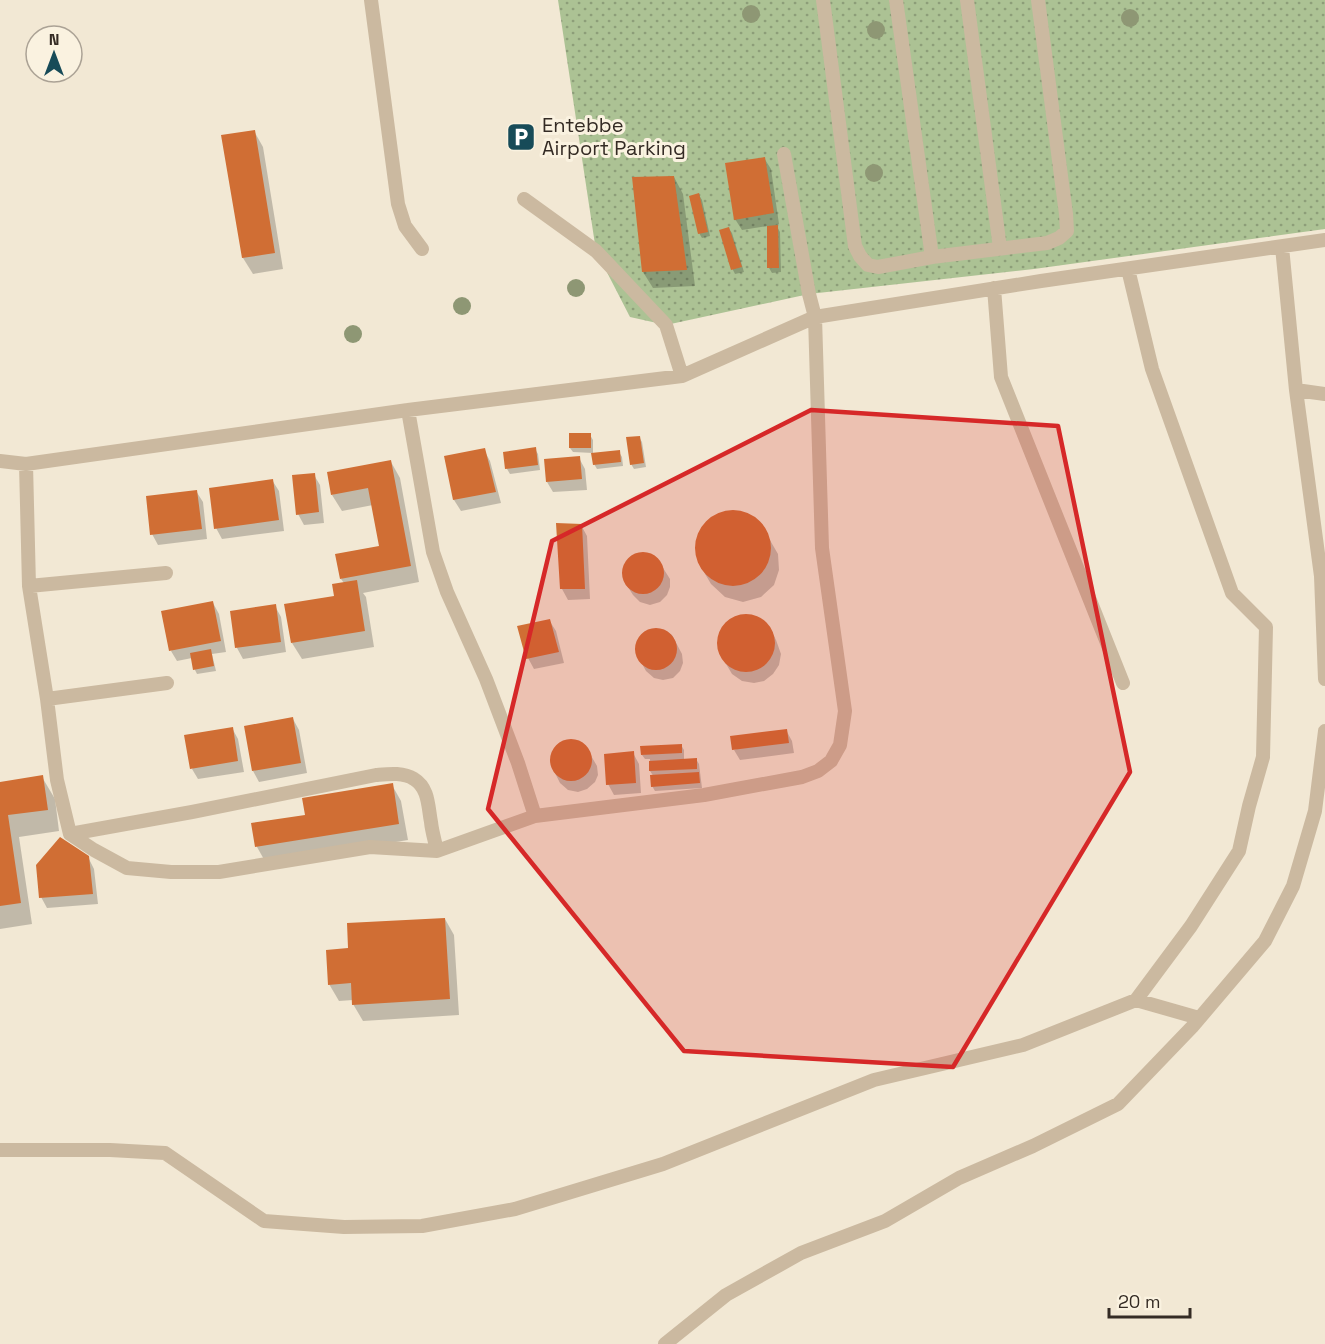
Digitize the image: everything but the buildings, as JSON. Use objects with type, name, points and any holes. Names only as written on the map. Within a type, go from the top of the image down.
[{"type":"lane","points":[[371,0],[398,204],[405,226],[422,249]]},
{"type":"lane","points":[[823,0],[855,246],[868,265],[878,267],[932,256],[1047,243],[1059,238],[1067,231],[1038,0]]},
{"type":"lane","points":[[896,0],[932,256]]},
{"type":"lane","points":[[967,0],[1000,248]]},
{"type":"lane","points":[[26,464],[29,586],[57,780],[70,834],[127,868],[171,872],[219,872],[370,846],[437,850],[535,816],[704,795],[802,777],[818,771],[831,761],[840,745],[845,711],[822,548],[815,316],[784,153]]},
{"type":"lane","points":[[524,199],[596,251],[666,325],[682,376]]},
{"type":"lane","points":[[0,461],[26,464],[408,410],[682,376],[815,316],[1325,240]]},
{"type":"lane","points":[[1282,247],[1296,390],[1321,576],[1325,679]]},
{"type":"lane","points":[[0,1150],[110,1150],[165,1154],[264,1221],[344,1227],[422,1226],[515,1209],[663,1164],[874,1080],[1023,1045],[1136,1000],[1191,926],[1239,850],[1263,757],[1266,627],[1232,593],[1152,369],[1128,268]]},
{"type":"lane","points":[[994,288],[1001,376],[1123,683]]},
{"type":"lane","points":[[1296,390],[1325,394]]},
{"type":"lane","points":[[408,410],[433,552],[447,592],[486,680],[535,816]]},
{"type":"lane","points":[[29,586],[166,573]]},
{"type":"lane","points":[[47,699],[167,683]]},
{"type":"lane","points":[[665,1344],[726,1295],[801,1252],[885,1221],[959,1178],[1033,1146],[1118,1104],[1200,1018],[1265,941],[1293,886],[1315,810],[1325,731]]},
{"type":"lane","points":[[70,834],[202,810],[366,776],[396,774],[415,779],[422,787],[426,795],[437,850]]},
{"type":"lane","points":[[1136,1000],[1200,1018]]},
{"type":"highlighted area","points":[[811,410],[1058,426],[1130,772],[953,1067],[684,1051],[488,809],[552,541]]},
{"type":"green space","points":[[558,0],[1325,0],[1325,229],[1034,269],[809,294],[666,325],[630,317],[596,251]]},
{"type":"place","name":"Entebbe Airport Parking","points":[[521,137]]}]
